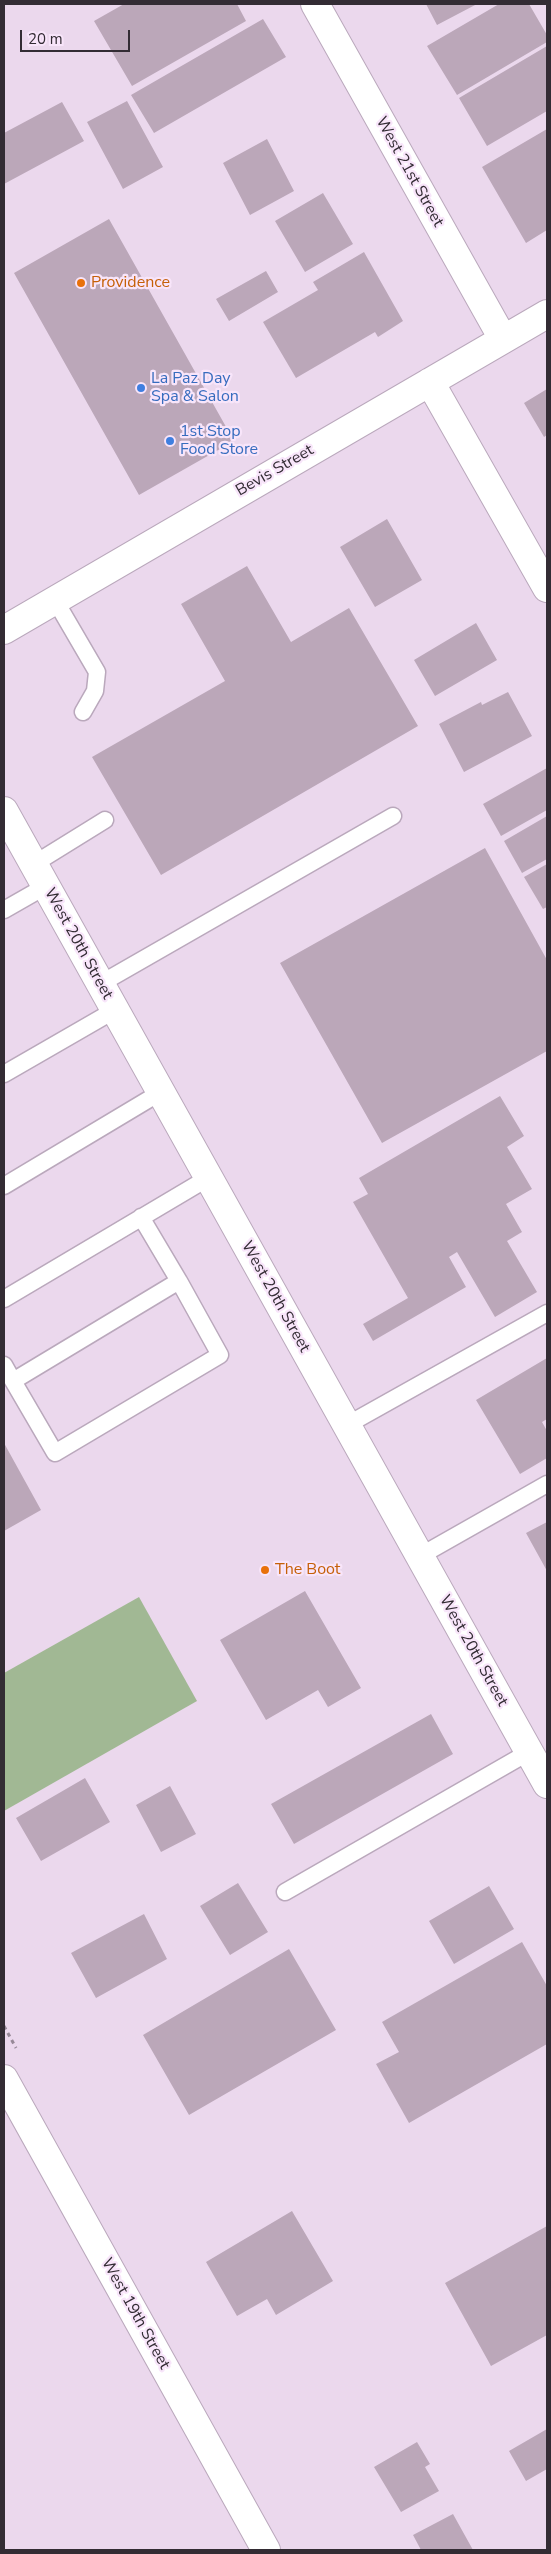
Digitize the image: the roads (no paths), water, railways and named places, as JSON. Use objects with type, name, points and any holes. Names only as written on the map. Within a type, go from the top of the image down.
[{"type":"street","name":"West 21st Street","points":[[315,4],[503,340]]},
{"type":"street","name":"Bevis Street","points":[[4,630],[547,314]]},
{"type":"street","points":[[430,382],[547,588]]},
{"type":"street","name":"West 20th Street","points":[[4,811],[547,1784]]},
{"type":"street","name":"West 19th Street","points":[[4,2078],[266,2550]]},
{"type":"lane","points":[[55,600],[97,672],[95,692],[83,712]]},
{"type":"lane","points":[[100,984],[393,816]]},
{"type":"lane","points":[[4,910],[40,875],[105,820]]},
{"type":"lane","points":[[4,1074],[115,1010]]},
{"type":"lane","points":[[4,1186],[161,1092]]},
{"type":"lane","points":[[4,1299],[208,1178]]},
{"type":"lane","points":[[4,1364],[54,1453],[220,1355],[141,1217]]},
{"type":"lane","points":[[13,1381],[179,1281]]},
{"type":"lane","points":[[347,1425],[547,1313]]},
{"type":"lane","points":[[420,1556],[547,1484]]},
{"type":"lane","points":[[284,1892],[529,1752]]},
{"type":"place","name":"Providence","points":[[81,283]]},
{"type":"place","name":"La Paz Day Spa & Salon","points":[[141,388]]},
{"type":"place","name":"1st Stop Food Store","points":[[170,441]]},
{"type":"place","name":"The Boot","points":[[265,1570]]}]
